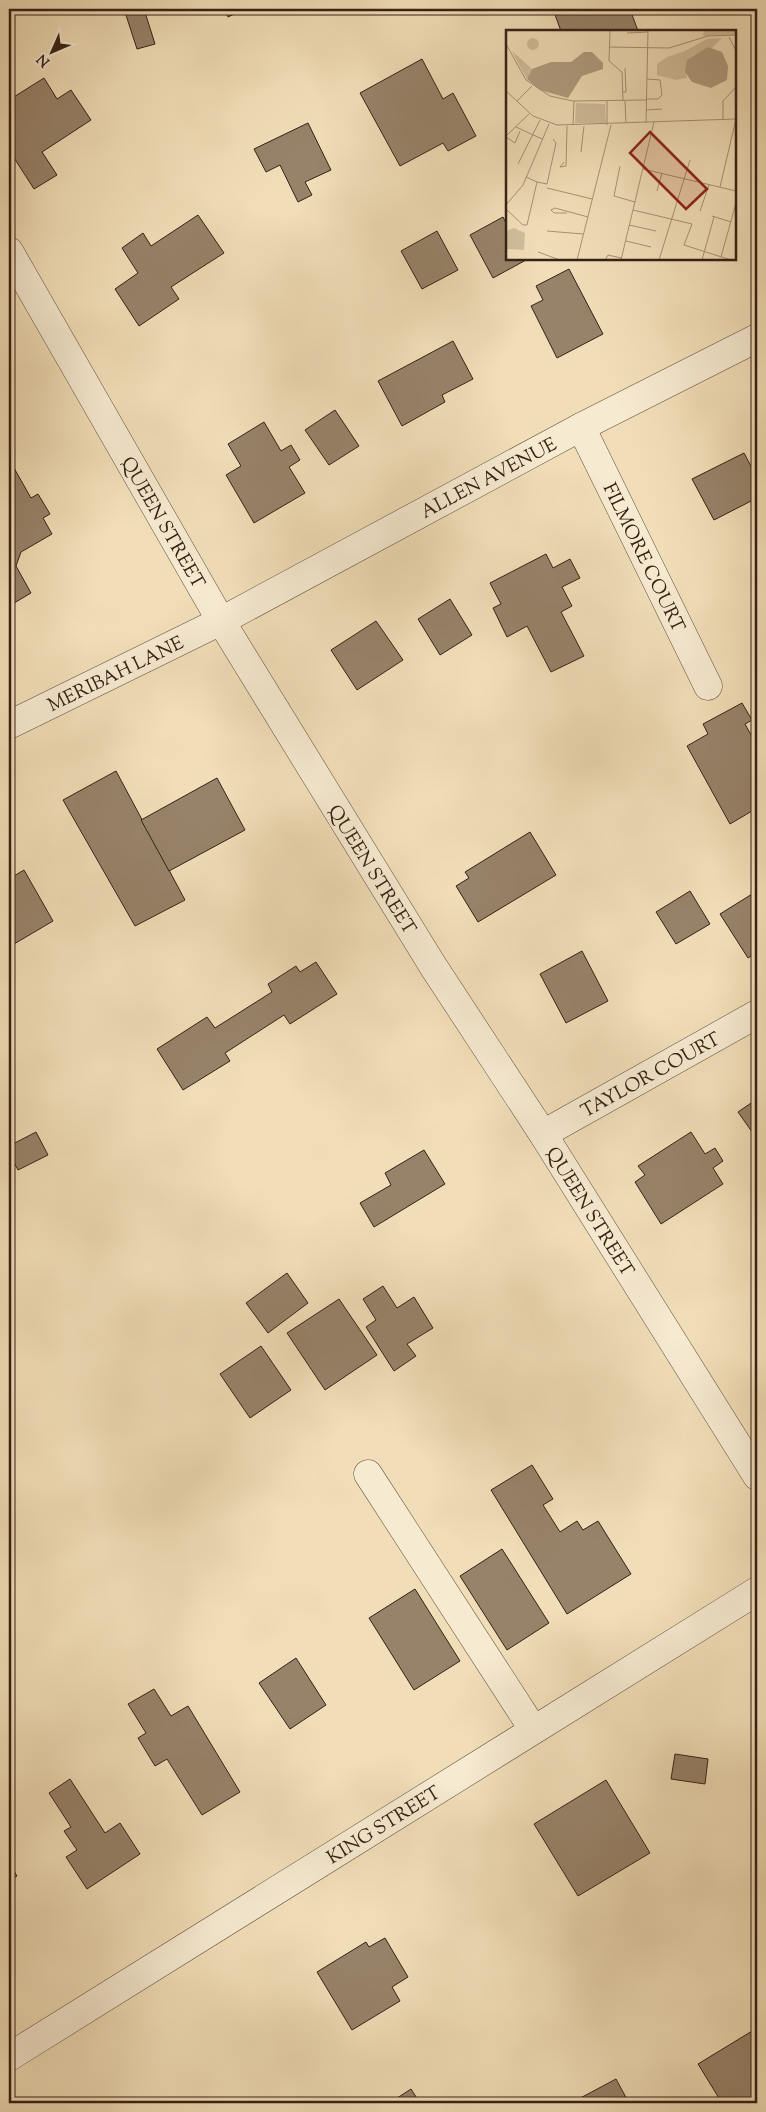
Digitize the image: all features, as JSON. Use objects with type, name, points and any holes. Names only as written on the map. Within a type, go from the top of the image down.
[{"type":"street","name":"QUEEN STREET","points":[[9,250],[221,621],[433,966],[543,1134],[757,1476]]},
{"type":"street","name":"ALLEN AVENUE","points":[[221,621],[581,427],[757,338]]},
{"type":"street","name":"FILMORE COURT","points":[[581,427],[708,686]]},
{"type":"street","name":"MERIBAH LANE","points":[[9,726],[221,621]]},
{"type":"street","name":"TAYLOR COURT","points":[[543,1134],[757,1014]]},
{"type":"street","points":[[368,1474],[534,1730]]},
{"type":"street","name":"KING STREET","points":[[9,2057],[757,1590]]},
{"type":"building","points":[[124,9],[144,9],[155,44],[137,49]]},
{"type":"building","points":[[224,9],[244,9],[228,17]]},
{"type":"building","points":[[561,9],[630,9],[638,30],[561,30],[554,12]]},
{"type":"building","points":[[422,59],[443,99],[453,93],[476,136],[448,151],[443,143],[400,166],[360,93]]},
{"type":"building","points":[[44,78],[57,99],[71,90],[91,120],[42,152],[57,175],[34,189],[9,150],[9,100]]},
{"type":"building","points":[[308,123],[331,170],[305,182],[312,195],[298,202],[280,165],[266,172],[254,149]]},
{"type":"building","points":[[198,215],[224,253],[171,287],[179,299],[139,326],[115,289],[138,273],[122,248],[143,233],[151,246]]},
{"type":"building","points":[[503,217],[506,223],[506,260],[526,260],[493,278],[470,235]]},
{"type":"building","points":[[437,231],[458,270],[422,289],[401,251]]},
{"type":"building","points":[[569,269],[603,334],[557,358],[531,306],[543,300],[536,286]]},
{"type":"building","points":[[453,341],[473,379],[442,395],[445,402],[402,426],[378,381]]},
{"type":"building","points":[[335,410],[359,446],[329,465],[305,430]]},
{"type":"building","points":[[264,422],[281,451],[291,445],[300,460],[289,467],[305,493],[254,523],[226,475],[241,466],[228,444]]},
{"type":"building","points":[[744,453],[753,470],[757,468],[757,498],[714,520],[692,479]]},
{"type":"building","points":[[14,468],[31,498],[38,494],[50,514],[43,518],[52,534],[21,552],[16,566],[31,593],[9,606],[9,470]]},
{"type":"building","points":[[546,554],[553,568],[570,559],[580,578],[562,587],[572,606],[561,612],[584,656],[551,672],[527,626],[507,637],[493,608],[501,604],[490,583]]},
{"type":"building","points":[[450,599],[472,635],[440,655],[418,619]]},
{"type":"building","points":[[376,621],[403,660],[357,690],[331,650]]},
{"type":"building","points":[[742,703],[752,720],[745,724],[757,746],[757,808],[730,824],[687,746],[708,734],[703,724]]},
{"type":"building","points":[[116,771],[185,900],[135,926],[63,800]]},
{"type":"building","points":[[217,778],[245,830],[169,871],[141,820]]},
{"type":"building","points":[[530,832],[556,875],[478,922],[456,886],[469,878],[465,872]]},
{"type":"building","points":[[24,870],[53,921],[9,947],[9,879]]},
{"type":"building","points":[[690,891],[710,924],[676,944],[656,912]]},
{"type":"building","points":[[757,891],[757,952],[748,958],[720,914]]},
{"type":"building","points":[[582,951],[608,1001],[566,1023],[540,974]]},
{"type":"building","points":[[316,962],[337,994],[290,1024],[284,1015],[225,1053],[230,1061],[183,1090],[157,1049],[207,1017],[215,1028],[272,992],[268,984],[296,966],[300,972]]},
{"type":"building","points":[[757,1099],[757,1139],[738,1112]]},
{"type":"building","points":[[36,1132],[48,1155],[18,1170],[9,1153],[9,1146]]},
{"type":"building","points":[[691,1132],[705,1154],[715,1148],[723,1161],[713,1168],[723,1184],[661,1224],[635,1182],[645,1175],[638,1166]]},
{"type":"building","points":[[424,1150],[445,1184],[374,1227],[360,1203],[391,1185],[385,1173]]},
{"type":"building","points":[[287,1273],[308,1303],[268,1333],[246,1303]]},
{"type":"building","points":[[383,1286],[397,1308],[414,1297],[433,1328],[407,1344],[416,1356],[394,1371],[366,1327],[376,1320],[363,1299]]},
{"type":"building","points":[[339,1299],[377,1355],[325,1390],[287,1333]]},
{"type":"building","points":[[261,1346],[291,1390],[250,1418],[220,1374]]},
{"type":"building","points":[[532,1465],[553,1499],[543,1505],[560,1532],[577,1521],[583,1530],[598,1521],[631,1574],[567,1614],[491,1490]]},
{"type":"building","points":[[502,1549],[549,1623],[507,1650],[460,1576]]},
{"type":"building","points":[[415,1589],[460,1661],[414,1690],[369,1618]]},
{"type":"building","points":[[296,1658],[326,1705],[290,1729],[259,1683]]},
{"type":"building","points":[[154,1689],[171,1716],[188,1706],[240,1792],[202,1815],[167,1759],[155,1766],[138,1738],[146,1733],[128,1704]]},
{"type":"building","points":[[675,1754],[708,1759],[705,1784],[671,1779]]},
{"type":"building","points":[[70,1779],[105,1833],[120,1823],[140,1854],[87,1889],[66,1857],[77,1850],[64,1831],[71,1827],[49,1793]]},
{"type":"building","points":[[606,1780],[650,1853],[578,1896],[534,1824]]},
{"type":"building","points":[[9,1863],[17,1876],[9,1881]]},
{"type":"building","points":[[385,1938],[408,1977],[392,1987],[400,2001],[352,2030],[317,1972],[366,1942],[369,1947]]},
{"type":"building","points":[[757,2028],[757,2103],[722,2103],[698,2064]]},
{"type":"building","points":[[616,2079],[629,2103],[571,2103]]},
{"type":"building","points":[[411,2089],[420,2103],[391,2102]]}]
